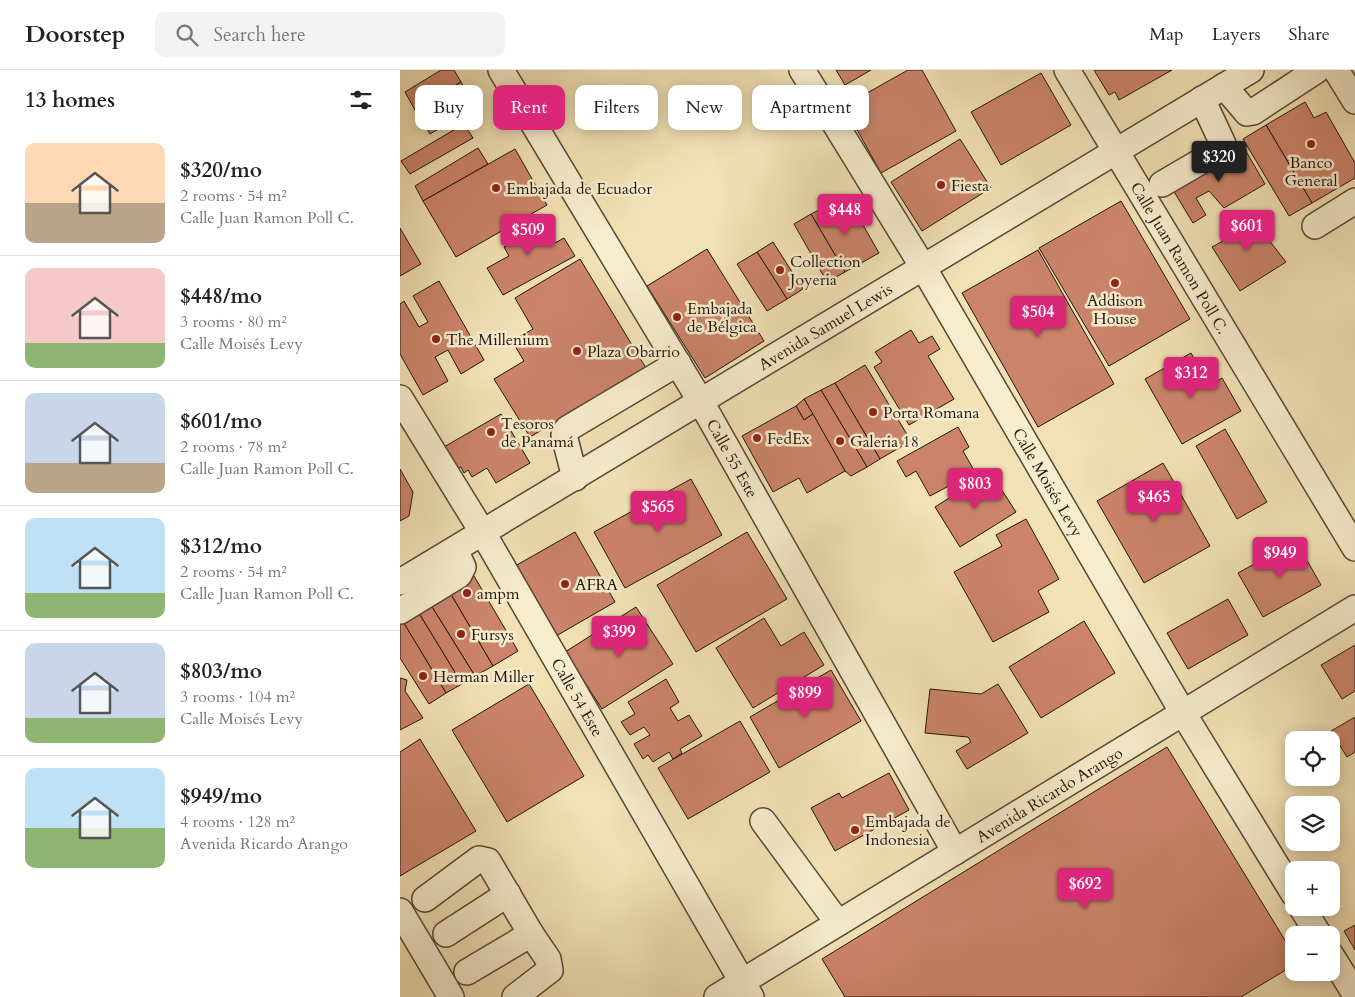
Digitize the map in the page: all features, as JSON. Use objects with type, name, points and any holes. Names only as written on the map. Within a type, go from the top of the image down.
[{"type":"street","name":"Calle 55 Este","points":[[500,70],[701,402],[955,852]]},
{"type":"street","name":"Calle Moisés Levy","points":[[802,70],[923,267],[1183,713],[1285,879]]},
{"type":"street","name":"Calle Juan Ramon Poll C.","points":[[1067,70],[1355,548]]},
{"type":"street","name":"Avenida Samuel Lewis","points":[[400,582],[1251,70]]},
{"type":"street","points":[[1224,86],[1247,113],[1253,112],[1317,70]]},
{"type":"street","points":[[1336,70],[1355,101]]},
{"type":"street","points":[[1162,184],[1222,149],[1223,144],[1202,99]]},
{"type":"street","points":[[1315,226],[1355,201]]},
{"type":"street","points":[[575,478],[564,434],[567,428],[678,363]]},
{"type":"street","name":"Calle 54 Este","points":[[400,398],[483,533],[747,989]]},
{"type":"street","points":[[400,611],[459,575],[463,567],[454,550]]},
{"type":"street","name":"Avenida Ricardo Arango","points":[[717,997],[747,989],[838,923],[1355,608]]},
{"type":"street","points":[[763,820],[838,923]]},
{"type":"street","points":[[425,899],[479,859],[488,861],[548,959],[550,970],[514,997]]},
{"type":"street","points":[[446,934],[508,894]]},
{"type":"street","points":[[400,911],[451,997]]},
{"type":"street","points":[[467,972],[531,934]]},
{"type":"street","points":[[1340,970],[1355,994]]},
{"type":"building","points":[[441,70],[454,70],[461,82],[456,85],[416,85]]},
{"type":"building","points":[[836,70],[871,70],[845,85]]},
{"type":"building","points":[[908,70],[922,70],[956,131],[881,173],[857,130],[869,130],[869,92]]},
{"type":"building","points":[[1094,70],[1172,70],[1119,100],[1115,92],[1109,95]]},
{"type":"building","points":[[1041,73],[1071,125],[1001,165],[971,112]]},
{"type":"building","points":[[415,86],[415,110],[405,92]]},
{"type":"building","name":"Banco General","points":[[1305,102],[1314,118],[1326,112],[1355,163],[1355,178],[1312,203],[1266,125]]},
{"type":"building","points":[[1266,125],[1312,203],[1289,216],[1243,139]]},
{"type":"building","points":[[428,130],[437,130],[430,134]]},
{"type":"building","points":[[454,130],[468,130],[473,138],[410,174],[401,161]]},
{"type":"building","name":"Fiesta","points":[[960,139],[991,188],[922,231],[891,182]]},
{"type":"building","points":[[1243,146],[1265,184],[1224,208],[1209,191],[1196,198],[1206,215],[1193,223],[1170,185]]},
{"type":"building","points":[[478,148],[488,164],[423,201],[415,186]]},
{"type":"building","points":[[515,149],[547,205],[456,257],[423,201]]},
{"type":"building","name":"Addison House","points":[[1121,201],[1190,319],[1109,366],[1039,248]]},
{"type":"building","points":[[833,203],[838,212],[851,204],[879,253],[845,272],[811,214]]},
{"type":"building","points":[[1247,212],[1286,262],[1240,291],[1212,247],[1227,239],[1220,227]]},
{"type":"building","points":[[811,214],[845,272],[827,282],[794,224]]},
{"type":"building","points":[[532,216],[538,227],[542,225],[553,244],[564,238],[575,256],[503,295],[487,268],[509,256],[504,247],[514,242],[507,230]]},
{"type":"building","points":[[400,228],[421,264],[400,276]]},
{"type":"building","name":"Collection Joyeria","points":[[773,242],[803,289],[787,299],[757,252]]},
{"type":"building","points":[[707,249],[764,341],[705,378],[647,286]]},
{"type":"building","points":[[1038,250],[1114,384],[1038,427],[962,293]]},
{"type":"building","points":[[757,252],[787,299],[767,311],[737,264]]},
{"type":"building","name":"Plaza Obarrio","points":[[580,259],[646,368],[530,437],[494,379],[524,361],[512,341],[533,329],[515,298]]},
{"type":"building","name":"The Millenium","points":[[439,281],[484,360],[461,374],[448,350],[435,357],[448,381],[423,395],[400,354],[400,304],[404,301],[419,327],[428,322],[413,296]]},
{"type":"building","points":[[911,330],[919,343],[932,336],[940,349],[928,356],[954,399],[909,425],[874,367],[882,362],[875,352]]},
{"type":"building","points":[[1191,353],[1209,386],[1222,378],[1241,411],[1182,444],[1145,379]]},
{"type":"building","name":"Porta Romana","points":[[865,365],[911,441],[880,459],[835,383]]},
{"type":"building","points":[[835,383],[880,459],[867,467],[821,390]]},
{"type":"building","name":"Galeria 18","points":[[821,390],[867,467],[851,476],[845,471],[804,399]]},
{"type":"building","points":[[804,399],[813,414],[804,420],[796,406]]},
{"type":"building","points":[[796,406],[804,420],[813,414],[845,471],[807,493],[799,478],[773,492],[742,436]]},
{"type":"building","name":"Tesoros de Panamá","points":[[501,414],[530,463],[496,483],[487,468],[472,477],[468,470],[464,473],[461,467],[450,473],[437,451]]},
{"type":"building","points":[[958,427],[969,447],[963,451],[975,472],[930,496],[916,471],[906,477],[897,461]]},
{"type":"building","points":[[1225,429],[1267,502],[1237,519],[1196,446]]},
{"type":"building","points":[[1163,463],[1210,546],[1144,583],[1097,501]]},
{"type":"building","points":[[400,469],[413,492],[409,516],[400,521]]},
{"type":"building","points":[[990,472],[1016,512],[960,547],[935,507]]},
{"type":"building","points":[[691,479],[722,535],[625,588],[594,532]]},
{"type":"building","points":[[1026,519],[1059,579],[1038,591],[1049,612],[993,642],[954,572],[1002,546],[996,535]]},
{"type":"building","name":"AFRA","points":[[575,532],[615,602],[556,636],[515,566]]},
{"type":"building","points":[[747,532],[787,599],[696,652],[657,585]]},
{"type":"building","points":[[1296,541],[1321,585],[1263,617],[1238,573]]},
{"type":"building","points":[[474,576],[518,651],[493,666],[449,591]]},
{"type":"building","name":"Fursys","points":[[449,591],[493,666],[475,676],[429,602]]},
{"type":"building","points":[[1228,599],[1248,635],[1188,669],[1167,633]]},
{"type":"building","points":[[429,602],[475,676],[462,684],[417,610]]},
{"type":"building","points":[[636,607],[673,664],[602,709],[565,652]]},
{"type":"building","points":[[417,610],[462,684],[446,693],[402,620]]},
{"type":"building","points":[[764,618],[781,646],[804,632],[824,665],[753,708],[716,648]]},
{"type":"building","name":"Herman Miller","points":[[400,620],[402,620],[446,693],[429,704],[400,658]]},
{"type":"building","points":[[1084,621],[1115,673],[1041,718],[1009,667]]},
{"type":"building","points":[[1355,645],[1355,691],[1342,699],[1321,665]]},
{"type":"building","points":[[831,670],[861,721],[779,768],[750,717]]},
{"type":"building","points":[[400,678],[407,680],[405,691],[423,718],[400,730]]},
{"type":"building","points":[[666,679],[679,702],[670,708],[678,721],[689,715],[702,736],[680,749],[682,753],[673,759],[669,752],[653,762],[648,755],[643,759],[634,744],[650,735],[644,727],[630,735],[621,722],[635,714],[628,702]]},
{"type":"building","points":[[529,684],[584,776],[507,822],[452,730]]},
{"type":"building","points":[[998,684],[1028,733],[967,769],[956,751],[971,742],[968,737],[925,733],[930,689],[981,694]]},
{"type":"building","points":[[1355,717],[1355,752],[1347,757],[1340,746],[1340,731],[1331,731]]},
{"type":"building","points":[[740,721],[770,772],[688,819],[658,768]]},
{"type":"building","points":[[420,739],[476,831],[400,876],[400,752]]},
{"type":"building","points":[[1167,747],[1285,940],[1285,970],[1241,997],[845,997],[822,959]]},
{"type":"building","points":[[889,773],[909,810],[835,851],[811,808],[839,793],[842,798]]},
{"type":"building","points":[[1355,925],[1355,950],[1344,931]]},
{"type":"place","name":"Banco General","points":[[1311,144]]},
{"type":"place","name":"Fiesta","points":[[941,185]]},
{"type":"place","name":"Embajada de Ecuador","points":[[496,188]]},
{"type":"place","name":"Collection Joyeria","points":[[780,270]]},
{"type":"place","name":"Addison House","points":[[1115,283]]},
{"type":"place","name":"Embajada de Bélgica","points":[[677,317]]},
{"type":"place","name":"The Millenium","points":[[436,339]]},
{"type":"place","name":"Plaza Obarrio","points":[[577,351]]},
{"type":"place","name":"Porta Romana","points":[[873,412]]},
{"type":"place","name":"Tesoros de Panamá","points":[[491,432]]},
{"type":"place","name":"FedEx","points":[[757,438]]},
{"type":"place","name":"Galeria 18","points":[[840,441]]},
{"type":"place","name":"AFRA","points":[[565,584]]},
{"type":"place","name":"ampm","points":[[467,593]]},
{"type":"place","name":"Fursys","points":[[461,634]]},
{"type":"place","name":"Herman Miller","points":[[423,676]]},
{"type":"place","name":"Embajada de Indonesia","points":[[855,830]]}]
